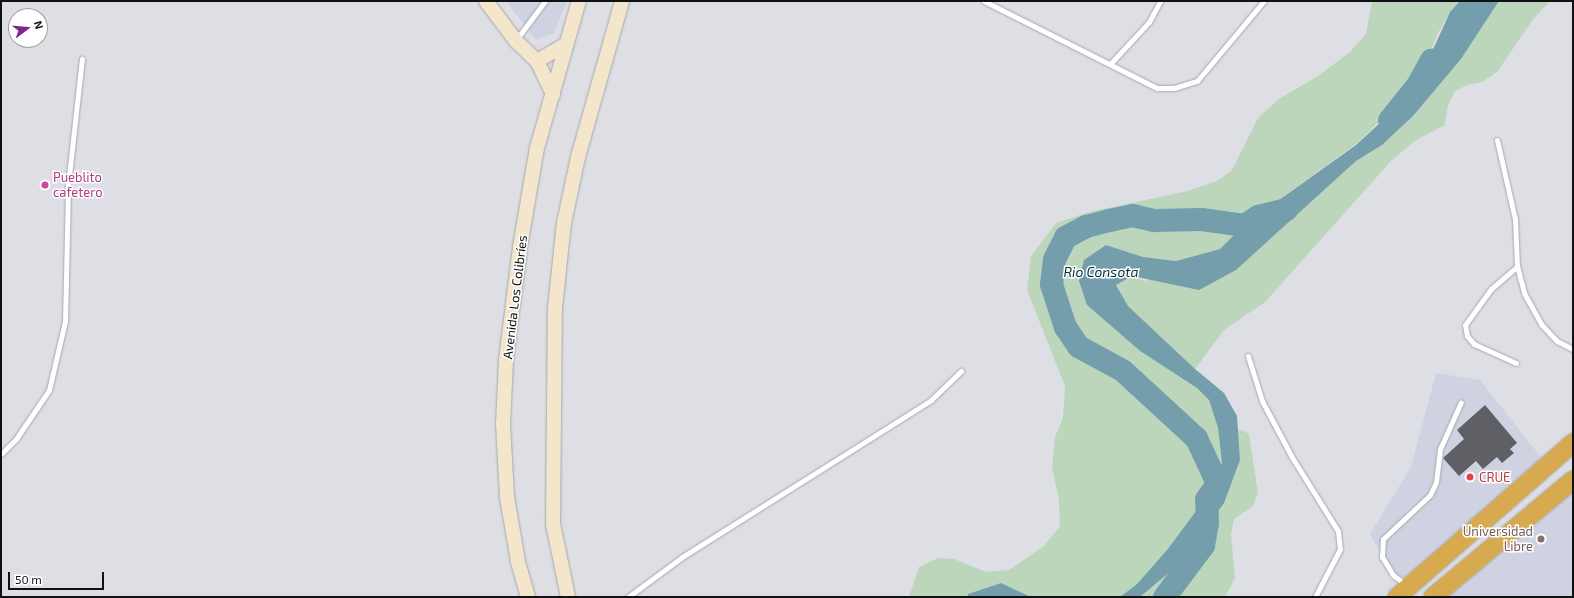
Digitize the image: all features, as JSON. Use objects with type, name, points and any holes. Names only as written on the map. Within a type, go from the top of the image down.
[{"type":"highway","points":[[1403,592],[1573,443]]},
{"type":"highway","points":[[1433,597],[1573,480]]},
{"type":"main road","points":[[486,1],[516,41],[537,61],[553,94]]},
{"type":"main road","name":"Avenida Los Colibríes","points":[[528,597],[518,561],[507,497],[503,424],[506,360],[520,247],[537,148],[579,1]]},
{"type":"main road","points":[[568,597],[553,524],[555,308],[564,223],[578,157],[622,1]]},
{"type":"main road","points":[[537,61],[567,44]]},
{"type":"lane","points":[[516,41],[545,1]]},
{"type":"lane","points":[[984,1],[1111,63],[1157,88],[1174,88],[1197,81],[1264,1]]},
{"type":"lane","points":[[1111,63],[1149,22],[1160,1]]},
{"type":"lane","points":[[1,454],[16,439],[49,390],[65,320],[68,185],[82,59]]},
{"type":"lane","points":[[1497,140],[1515,219],[1517,266],[1524,293],[1541,324],[1557,341],[1573,349]]},
{"type":"lane","points":[[1516,364],[1474,344],[1467,336],[1465,325],[1491,289],[1517,266]]},
{"type":"lane","points":[[1248,356],[1262,401],[1293,459],[1338,531],[1340,549],[1315,597]]},
{"type":"lane","points":[[628,597],[682,557],[931,400],[961,371]]},
{"type":"lane","points":[[1403,592],[1382,557],[1383,539],[1430,495],[1436,482],[1440,449],[1461,402]]},
{"type":"shaded area","points":[[506,1],[567,1],[554,33],[536,40]]},
{"type":"shaded area","name":"CRUE","points":[[1436,373],[1480,380],[1548,466],[1408,587],[1393,575],[1370,534],[1411,467]]},
{"type":"shaded area","name":"Universidad Libre","points":[[1573,483],[1573,597],[1442,597]]},
{"type":"green space","points":[[1372,1],[1460,1],[1450,12],[1438,33],[1417,85],[1356,144],[1244,225],[1220,249],[1176,261],[1143,257],[1106,245],[1087,305],[1140,351],[1197,388],[1209,400],[1218,428],[1222,463],[1217,483],[1167,550],[1137,584],[1120,597],[1031,597],[1001,583],[968,594],[967,597],[909,597],[919,567],[938,558],[954,559],[986,572],[1009,570],[1044,546],[1060,526],[1059,500],[1052,467],[1055,437],[1063,418],[1065,386],[1027,290],[1031,256],[1056,223],[1089,212],[1188,191],[1219,180],[1232,170],[1258,118],[1279,99],[1318,76],[1350,52],[1366,34]]},
{"type":"green space","points":[[1499,1],[1550,1],[1534,18],[1497,72],[1482,82],[1467,85],[1455,91],[1448,105],[1445,125],[1416,140],[1391,161],[1265,302],[1224,330],[1195,369],[1128,306],[1116,285],[1132,276],[1145,281],[1275,233],[1356,161],[1382,145],[1413,116],[1461,59]]},
{"type":"green space","points":[[1242,430],[1249,434],[1258,493],[1253,506],[1234,519],[1231,535],[1235,578],[1225,597],[1140,597],[1178,565],[1240,460],[1238,431]]},
{"type":"water","name":"Rio Consota","points":[[1460,1],[1499,1],[1461,59],[1413,116],[1382,145],[1356,161],[1236,270],[1199,290],[1132,276],[1116,285],[1128,306],[1195,369],[1224,393],[1237,416],[1240,460],[1224,503],[1178,565],[1140,597],[1120,597],[1137,584],[1167,550],[1217,483],[1222,463],[1218,428],[1209,400],[1197,388],[1140,351],[1087,305],[1079,281],[1084,260],[1106,245],[1143,257],[1176,261],[1220,249],[1244,225],[1356,145],[1408,97],[1417,85],[1450,12]]},
{"type":"water","points":[[1001,583],[1031,597],[967,597],[968,594]]},
{"type":"building","points":[[1485,405],[1517,443],[1510,449],[1514,453],[1502,463],[1497,457],[1483,469],[1476,461],[1459,476],[1443,458],[1464,439],[1457,430]]},
{"type":"waterway","points":[[1389,120],[1417,85],[1431,60]]},
{"type":"waterway","points":[[1164,597],[1203,545],[1207,523],[1206,499],[1217,483],[1196,438],[1122,370],[1078,346],[1065,327],[1051,284],[1054,259],[1065,237],[1086,226],[1132,215],[1154,220],[1201,219],[1244,225],[1258,216],[1286,209]]},
{"type":"place","name":"Pueblito cafetero","points":[[45,185]]},
{"type":"place","name":"CRUE","points":[[1470,477]]},
{"type":"place","name":"Universidad Libre","points":[[1541,539]]}]
